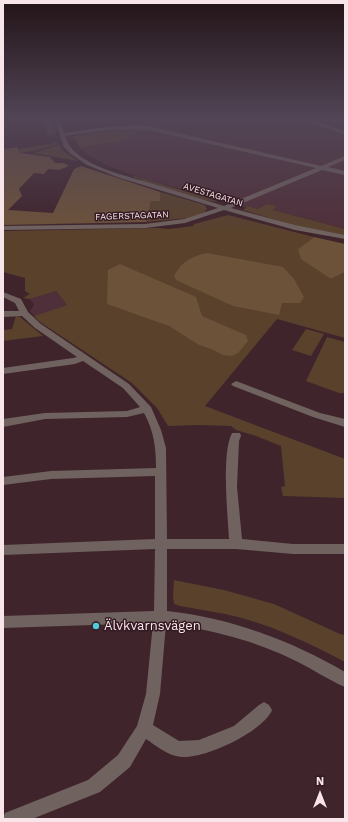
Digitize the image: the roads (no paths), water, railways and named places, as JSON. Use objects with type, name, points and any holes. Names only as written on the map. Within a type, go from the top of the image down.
[{"type":"street","name":"AVESTAGATAN","points":[[78,156],[89,163],[132,179],[225,208],[292,227],[345,237]]},
{"type":"street","points":[[271,156],[345,173]]},
{"type":"street","name":"FAGERSTAGATAN","points":[[3,228],[164,225],[201,217],[345,158]]},
{"type":"street","points":[[3,294],[18,301],[24,313],[38,326],[126,386],[138,397],[152,418],[158,432],[161,448],[162,544],[160,617],[153,694],[144,730],[124,762],[94,786],[11,819]]},
{"type":"street","points":[[3,314],[24,313]]},
{"type":"street","points":[[3,371],[75,361],[83,357]]},
{"type":"street","points":[[236,384],[318,415],[345,423]]},
{"type":"street","points":[[3,423],[45,416],[126,414],[146,409]]},
{"type":"street","points":[[236,436],[234,441],[231,487],[236,544]]},
{"type":"street","points":[[3,481],[51,475],[161,472]]},
{"type":"street","points":[[3,550],[162,544],[236,544],[293,549],[345,549]]},
{"type":"street","points":[[3,622],[160,617],[212,625],[290,650],[345,680]]},
{"type":"street","points":[[144,730],[178,749],[199,748],[238,731],[264,710]]},
{"type":"place","name":"Älvkvarnsvägen","points":[[96,626]]}]
